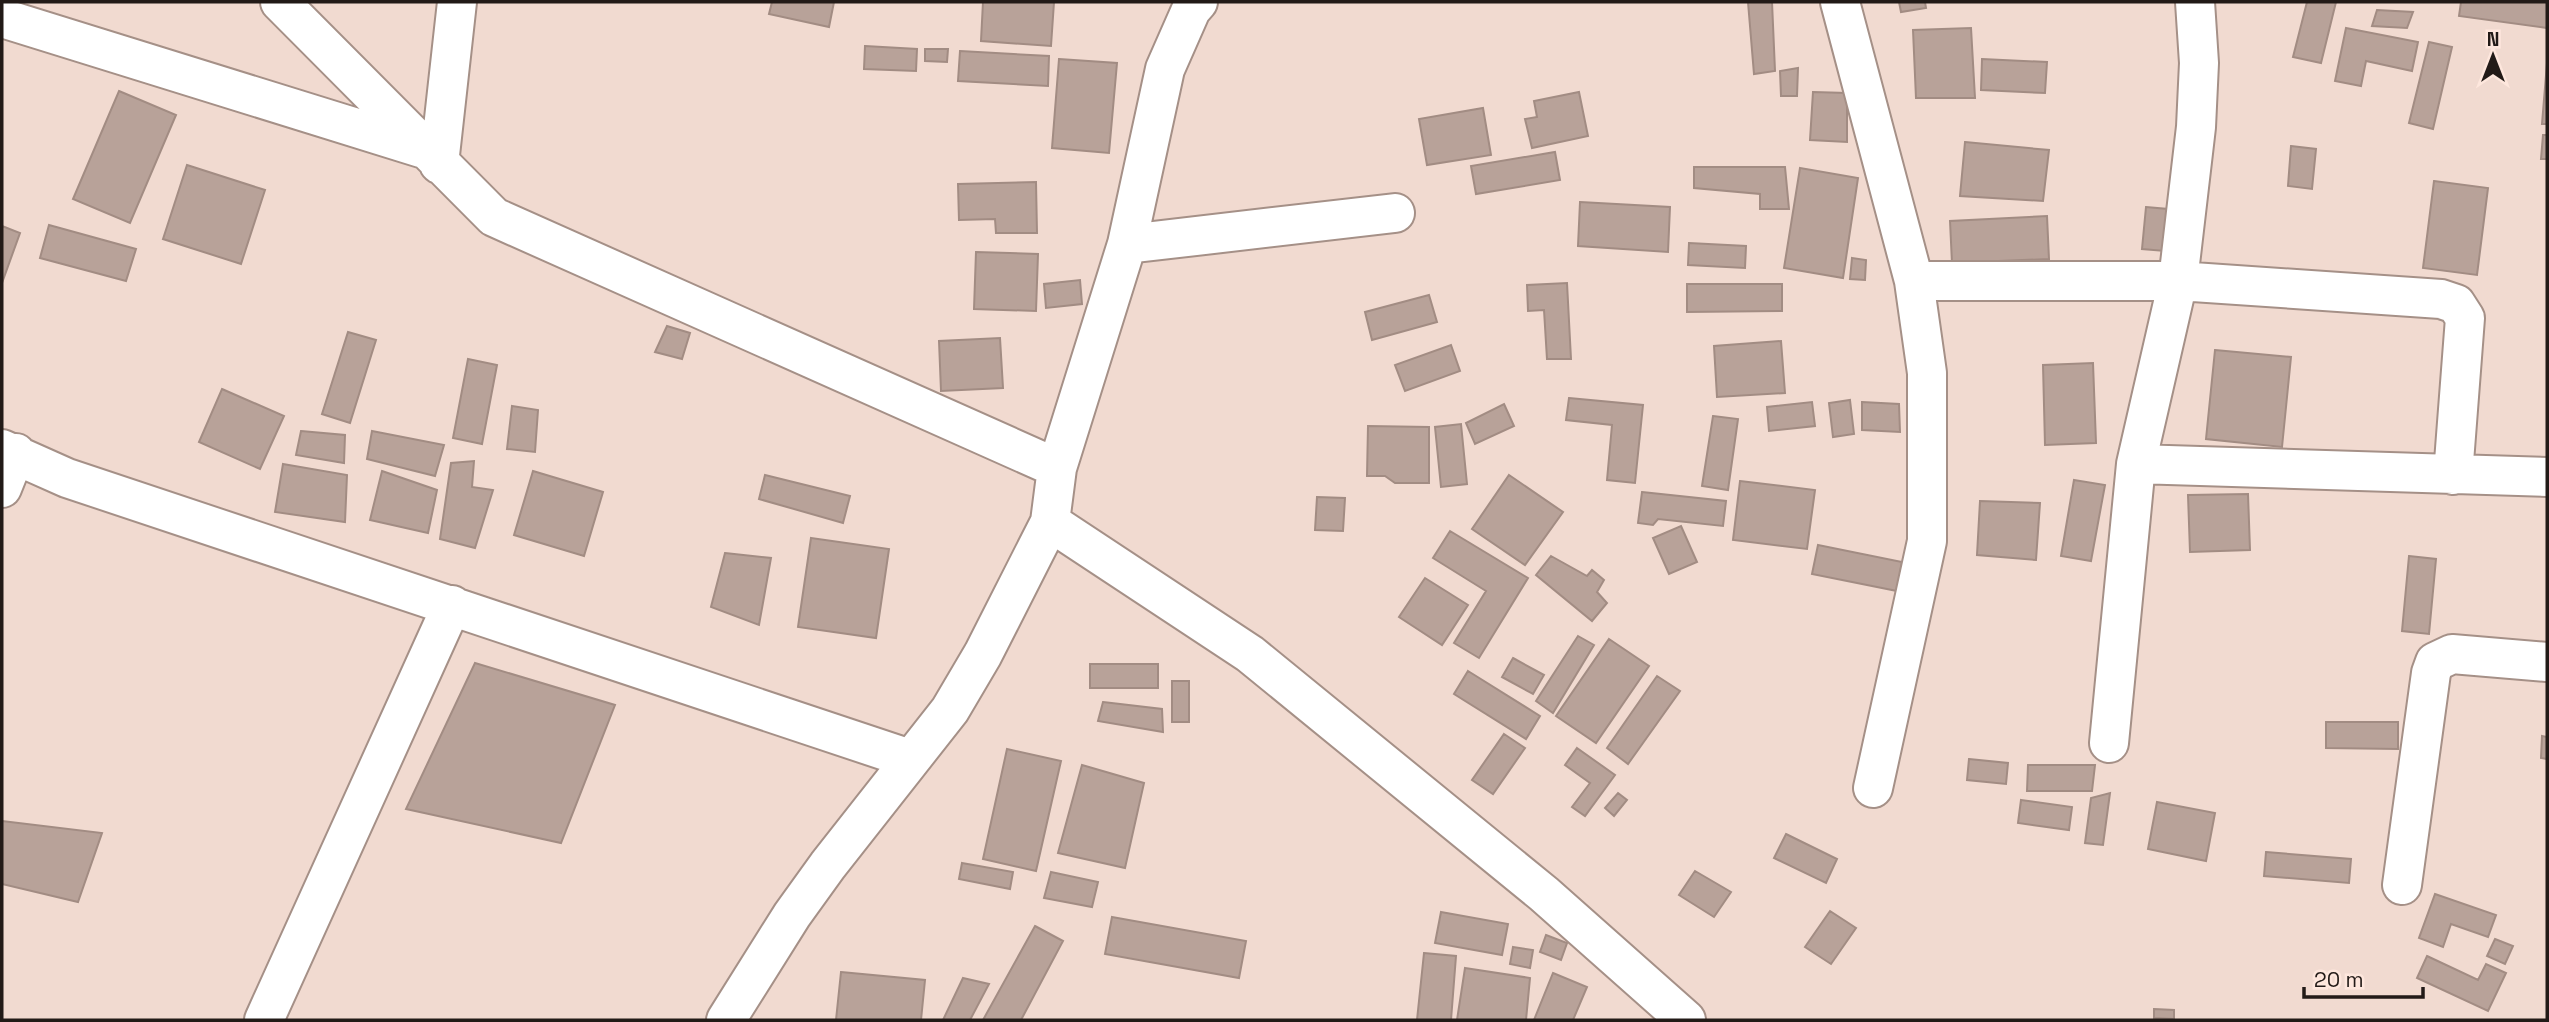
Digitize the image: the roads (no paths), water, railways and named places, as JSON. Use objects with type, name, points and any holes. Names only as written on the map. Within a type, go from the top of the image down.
[{"type":"street","points":[[280,2],[431,157],[494,217],[1057,468]]},
{"type":"street","points":[[431,157],[457,2]]},
{"type":"street","points":[[1840,2],[1914,281],[1927,373],[1927,541],[1873,788]]},
{"type":"street","points":[[2109,743],[2136,464],[2178,281],[2196,127],[2199,63],[2195,2]]},
{"type":"street","points":[[726,1020],[792,915],[950,710],[983,654],[1049,522],[1057,468],[1127,244],[1165,69],[1189,5]]},
{"type":"street","points":[[2,18],[431,157]]},
{"type":"street","points":[[1127,244],[1395,213]]},
{"type":"street","points":[[1914,281],[2178,281],[2441,299],[2456,304],[2465,318],[2453,474]]},
{"type":"street","points":[[7,463],[67,478],[910,760]]},
{"type":"street","points":[[2136,464],[2547,477]]},
{"type":"street","points":[[1049,522],[1250,654],[1544,894],[1686,1020]]},
{"type":"street","points":[[264,1020],[452,605]]},
{"type":"street","points":[[2402,885],[2431,674],[2435,662],[2452,654],[2547,662]]}]
